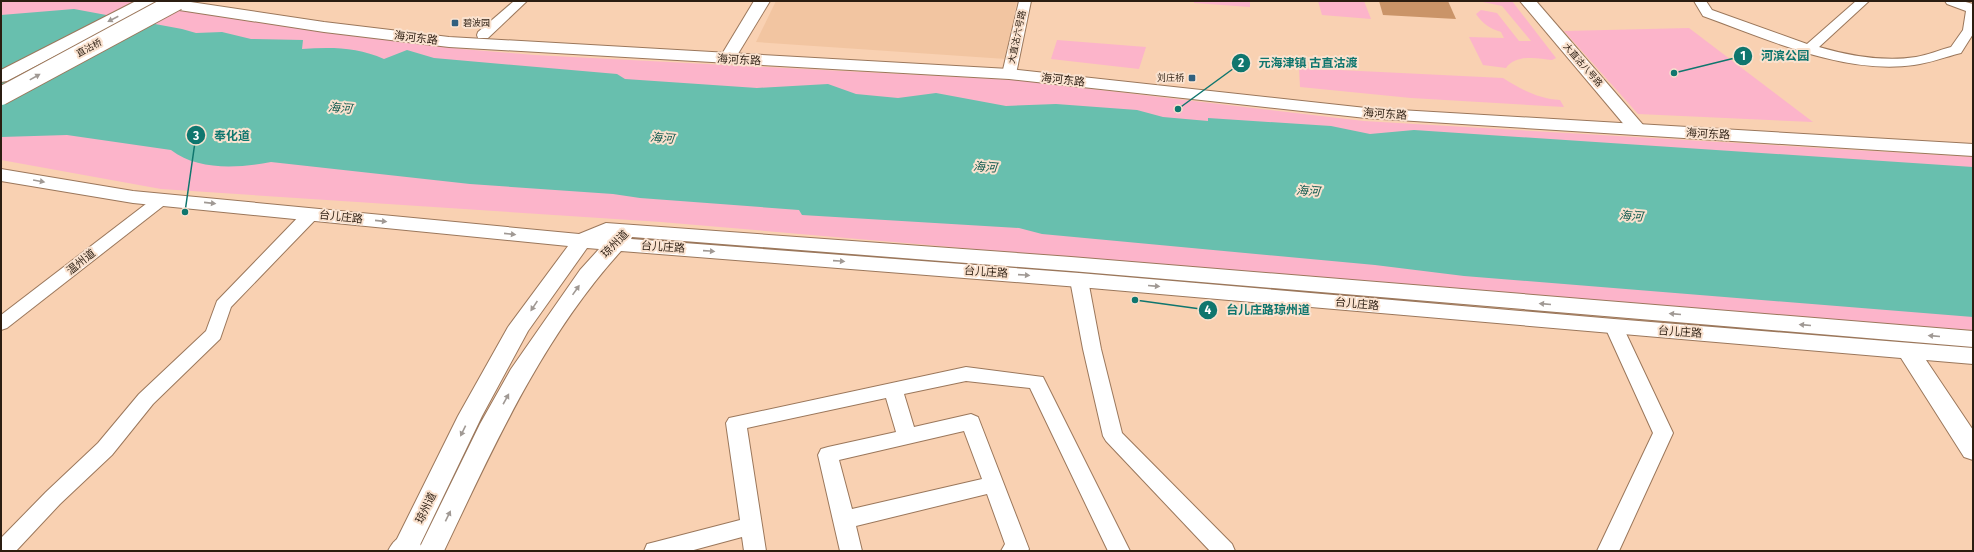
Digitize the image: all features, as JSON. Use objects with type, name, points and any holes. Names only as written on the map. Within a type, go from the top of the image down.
[{"type":"main road","name":"直沽桥","points":[[1,77],[148,1]]},
{"type":"main road","name":"海河东路","points":[[154,1],[324,27],[448,42],[1011,68],[1366,113],[1634,126],[1973,138]]},
{"type":"main road","name":"直沽桥","points":[[1,96],[177,1]]},
{"type":"main road","name":"海河东路","points":[[208,1],[359,22],[483,35],[725,54]]},
{"type":"main road","points":[[244,1],[265,9]]},
{"type":"main road","name":"海河东路","points":[[1634,126],[1973,150]]},
{"type":"street","points":[[483,35],[521,1]]},
{"type":"street","points":[[725,54],[753,1]]},
{"type":"street","points":[[725,54],[762,1]]},
{"type":"street","name":"大直沽六号路","points":[[1011,68],[1025,1]]},
{"type":"street","name":"大直沽八号路","points":[[1528,1],[1634,126]]},
{"type":"street","points":[[1700,1],[1707,13],[1822,53],[1871,61],[1908,62],[1956,50],[1969,30],[1973,8],[1951,1]]},
{"type":"street","points":[[1809,49],[1863,1]]},
{"type":"street","name":"台儿庄路","points":[[1,175],[134,197],[582,241],[623,237],[1078,264],[1973,339]]},
{"type":"street","name":"温州道","points":[[1,324],[161,200]]},
{"type":"street","points":[[2,551],[53,498],[105,449],[146,399],[214,334],[222,305],[311,214]]},
{"type":"street","name":"台儿庄路","points":[[623,237],[1079,280],[1614,327],[1973,356]]},
{"type":"street","name":"琼州道","points":[[411,550],[492,424],[519,375],[587,275],[623,237]]},
{"type":"street","name":"琼州道","points":[[411,550],[470,416],[519,327],[582,241]]},
{"type":"street","points":[[1079,280],[1092,349],[1113,436],[1224,551]]},
{"type":"street","points":[[1608,551],[1663,433],[1614,327]]},
{"type":"street","points":[[1907,350],[1973,450]]},
{"type":"street","points":[[755,551],[750,526],[736,423],[966,374],[1036,382],[1119,551]]},
{"type":"street","points":[[893,389],[906,436]]},
{"type":"street","points":[[851,551],[828,454],[970,422],[1018,549],[1012,551]]},
{"type":"street","points":[[844,520],[994,484]]},
{"type":"street","points":[[655,551],[750,526]]},
{"type":"shaded area","points":[[1,1],[124,1],[339,34],[462,49],[535,55],[1015,80],[1364,121],[1973,157],[1973,330],[1708,312],[661,222],[161,189],[1,160]]},
{"type":"shaded area","points":[[776,1],[1017,1],[1006,59],[756,42]]},
{"type":"shaded area","points":[[1194,1],[1250,1],[1250,7],[1194,3]]},
{"type":"shaded area","points":[[1318,1],[1364,1],[1371,19],[1322,15]]},
{"type":"shaded area","points":[[1478,1],[1512,1],[1556,58],[1552,60],[1534,58],[1521,59],[1510,64],[1506,68],[1483,65],[1469,37],[1504,38],[1501,32],[1484,23],[1476,14],[1481,10],[1497,13],[1519,41],[1531,41],[1502,6]]},
{"type":"shaded area","points":[[1689,28],[1813,122],[1638,114],[1564,31]]},
{"type":"shaded area","points":[[1057,40],[1146,47],[1139,69],[1051,59]]},
{"type":"shaded area","points":[[1299,68],[1503,78],[1530,93],[1545,98],[1560,100],[1564,107],[1411,98],[1300,87]]},
{"type":"water","name":"海河","points":[[74,9],[182,29],[196,33],[222,32],[251,39],[303,40],[302,49],[323,48],[354,50],[384,59],[407,50],[434,58],[617,74],[625,79],[757,88],[828,84],[856,94],[898,98],[936,93],[1006,106],[1056,104],[1137,110],[1163,117],[1208,121],[1208,118],[1331,126],[1370,134],[1414,130],[1973,167],[1973,317],[1464,276],[1375,265],[1042,234],[1019,228],[802,215],[799,210],[640,198],[613,194],[470,184],[271,162],[246,166],[206,165],[182,157],[171,150],[67,135],[1,137],[1,15]]},
{"type":"building","points":[[1379,1],[1448,1],[1456,19],[1383,15]]},
{"type":"place","name":"碧波园","points":[[455,23]]},
{"type":"place","name":"河滨公园","points":[[1674,73]]},
{"type":"place","name":"刘庄桥","points":[[1192,78]]},
{"type":"place","name":"元海津镇 古直沽渡","points":[[1178,109]]},
{"type":"place","name":"奉化道","points":[[185,212]]},
{"type":"place","name":"台儿庄路琼州道","points":[[1135,300]]}]
